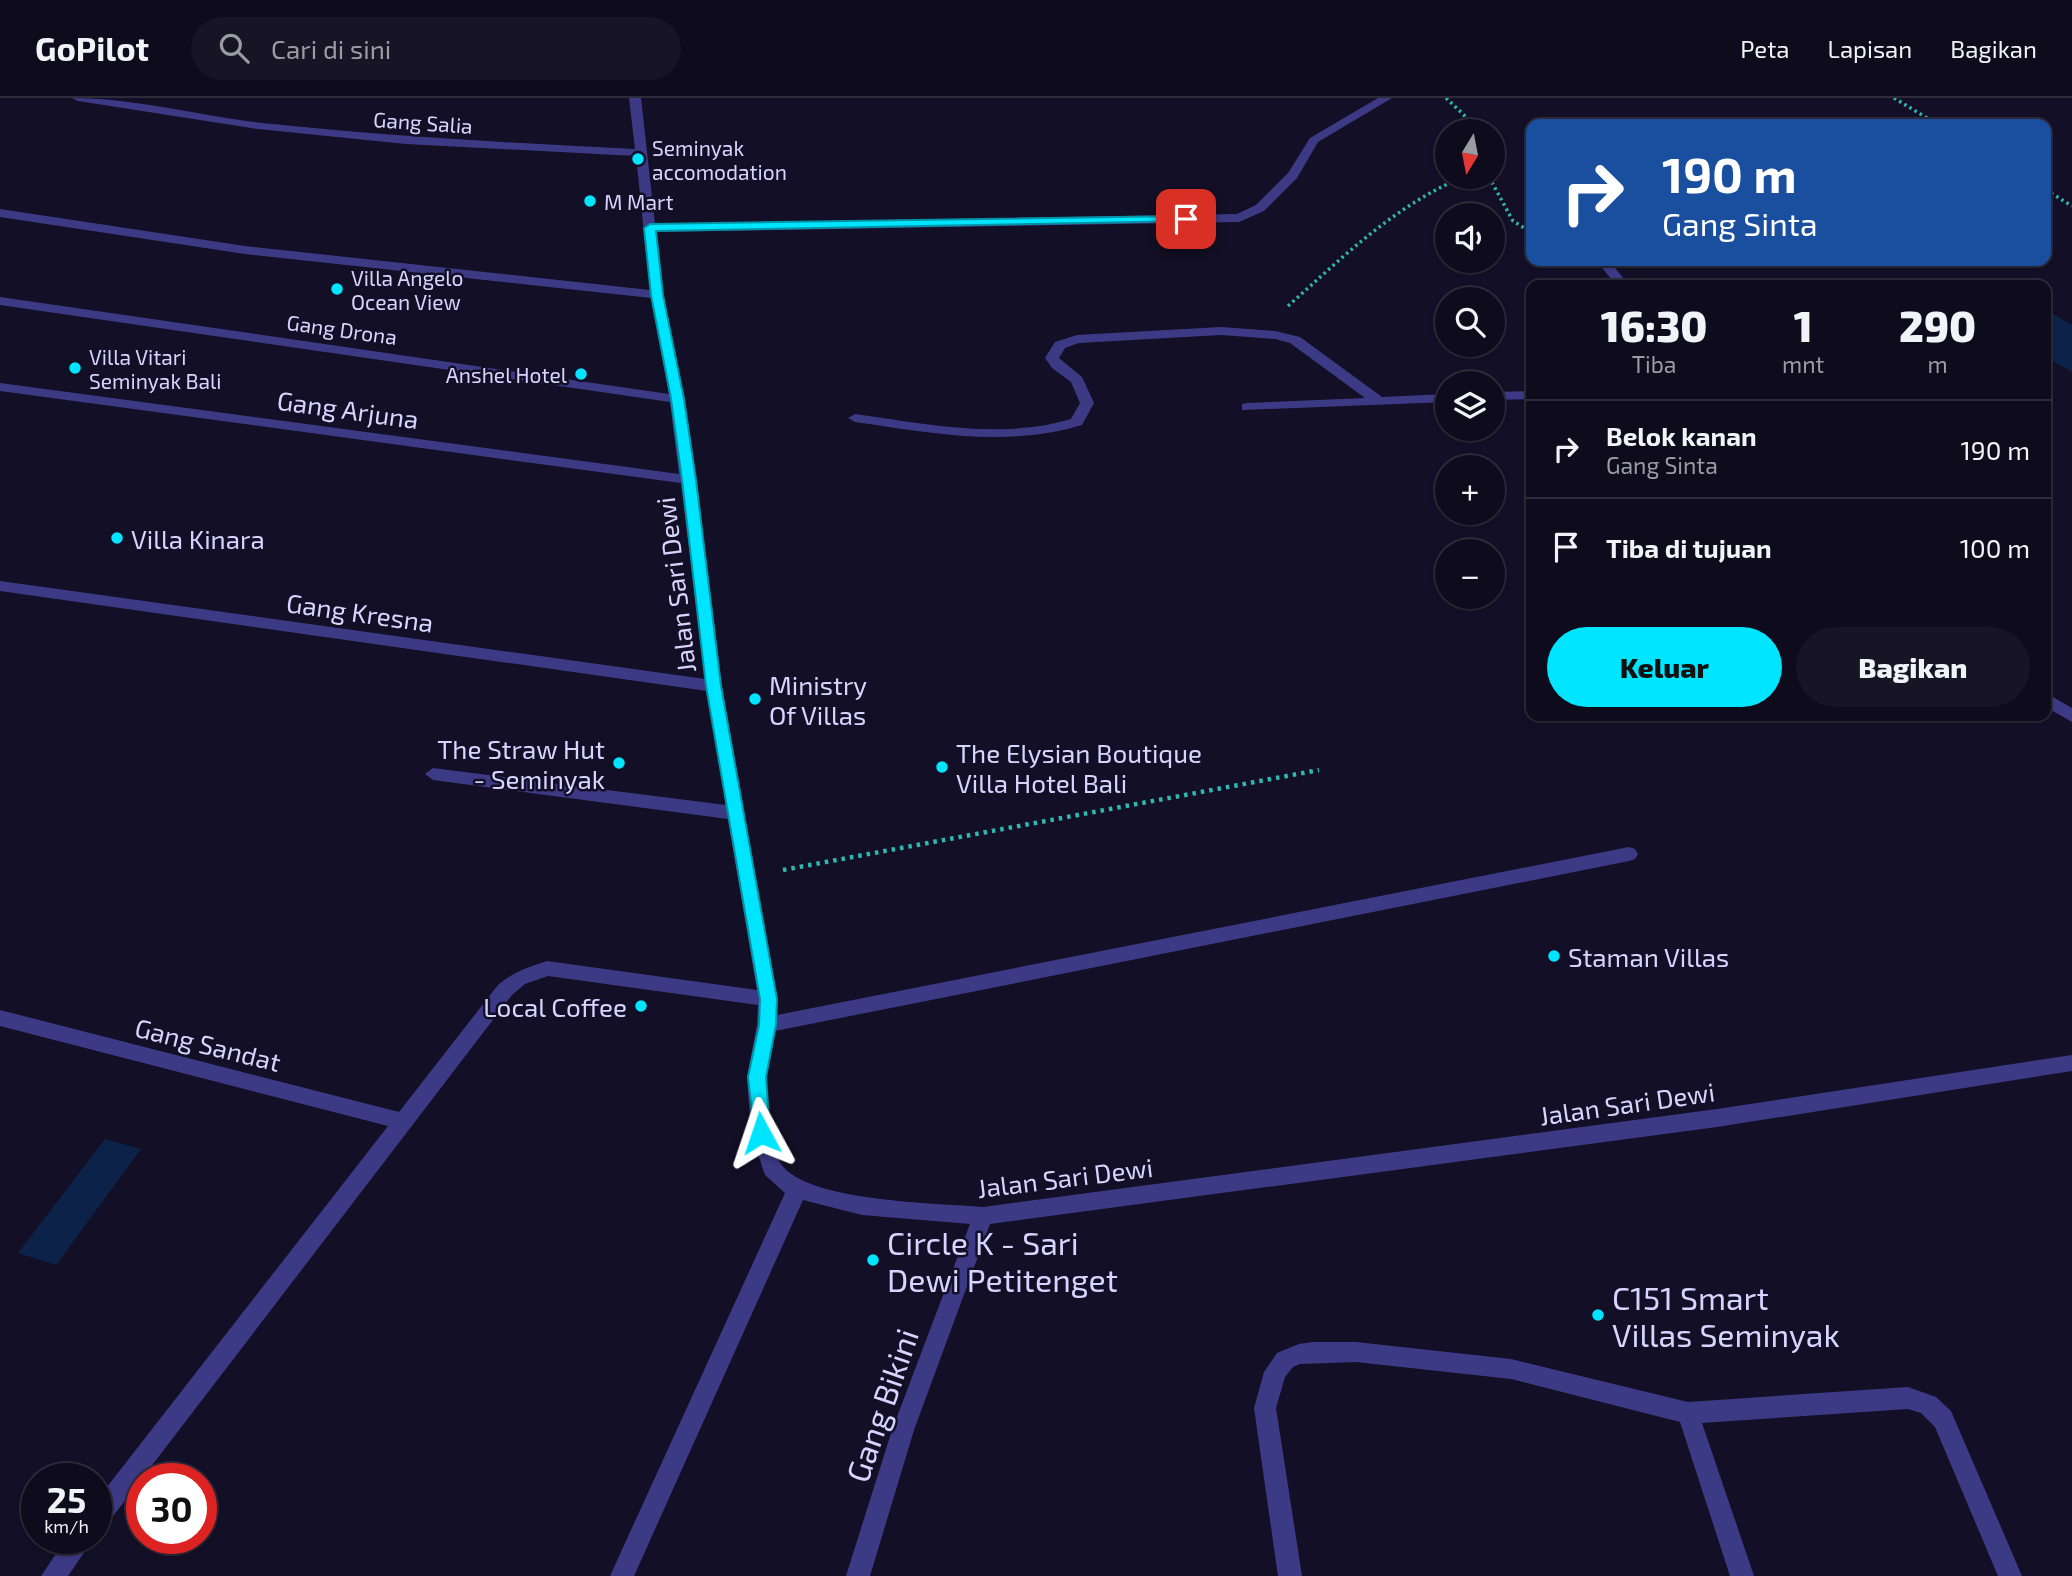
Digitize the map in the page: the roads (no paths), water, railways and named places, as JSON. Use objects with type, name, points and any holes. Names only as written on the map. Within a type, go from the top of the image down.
[{"type":"street","name":"Gang Salia","points":[[78,98],[258,126],[406,141],[642,153]]},
{"type":"street","name":"Jalan Sari Dewi","points":[[635,98],[657,295],[689,480],[713,686],[768,999],[767,1025],[757,1077],[761,1133],[772,1169],[797,1190],[862,1206],[983,1216],[1717,1118],[2072,1063]]},
{"type":"street","points":[[650,228],[1239,218],[1260,208],[1293,174],[1314,140],[1386,98]]},
{"type":"street","points":[[0,213],[245,250],[657,295]]},
{"type":"street","points":[[1609,266],[1619,280]]},
{"type":"street","name":"Gang Drona","points":[[0,300],[677,399]]},
{"type":"street","points":[[855,418],[987,433],[1046,432],[1077,422],[1087,403],[1077,380],[1052,358],[1059,345],[1067,341],[1221,331],[1258,332],[1295,340],[1379,401]]},
{"type":"street","name":"Gang Arjuna","points":[[0,387],[689,480]]},
{"type":"street","points":[[1505,396],[1526,395]]},
{"type":"street","points":[[1247,407],[1435,399]]},
{"type":"street","name":"Gang Kresna","points":[[0,586],[713,686]]},
{"type":"street","points":[[2051,702],[2072,716]]},
{"type":"street","points":[[433,774],[735,813]]},
{"type":"street","points":[[767,1025],[1629,855]]},
{"type":"street","points":[[112,1499],[505,990],[518,979],[547,968],[768,999]]},
{"type":"street","name":"Gang Sandat","points":[[0,1018],[403,1121]]},
{"type":"street","points":[[622,1576],[797,1190]]},
{"type":"street","name":"Gang Bikini","points":[[858,1576],[903,1430],[983,1216]]},
{"type":"street","points":[[1290,1576],[1265,1408],[1275,1372],[1285,1360],[1299,1354],[1356,1352],[1511,1369],[1688,1413],[1908,1398],[1928,1405],[1943,1419],[2010,1576]]},
{"type":"street","points":[[1688,1413],[1742,1576]]},
{"type":"street","points":[[53,1576],[70,1554]]},
{"type":"water","points":[[2051,313],[2072,325],[2072,372],[2051,360]]},
{"type":"water","points":[[105,1139],[141,1149],[56,1265],[18,1253]]},
{"type":"place","name":"Seminyak accomodation","points":[[638,159]]},
{"type":"place","name":"M Mart","points":[[590,201]]},
{"type":"place","name":"Villa Angelo Ocean View","points":[[337,289]]},
{"type":"place","name":"Villa Vitari Seminyak Bali","points":[[75,368]]},
{"type":"place","name":"Anshel Hotel","points":[[581,374]]},
{"type":"place","name":"Villa Kinara","points":[[117,538]]},
{"type":"place","name":"Ministry Of Villas","points":[[755,699]]},
{"type":"place","name":"The Straw Hut - Seminyak","points":[[619,763]]},
{"type":"place","name":"The Elysian Boutique Villa Hotel Bali","points":[[942,767]]},
{"type":"place","name":"Staman Villas","points":[[1554,956]]},
{"type":"place","name":"Local Coffee","points":[[641,1006]]},
{"type":"place","name":"Circle K - Sari Dewi Petitenget","points":[[873,1260]]},
{"type":"place","name":"C151 Smart Villas Seminyak","points":[[1598,1315]]}]
